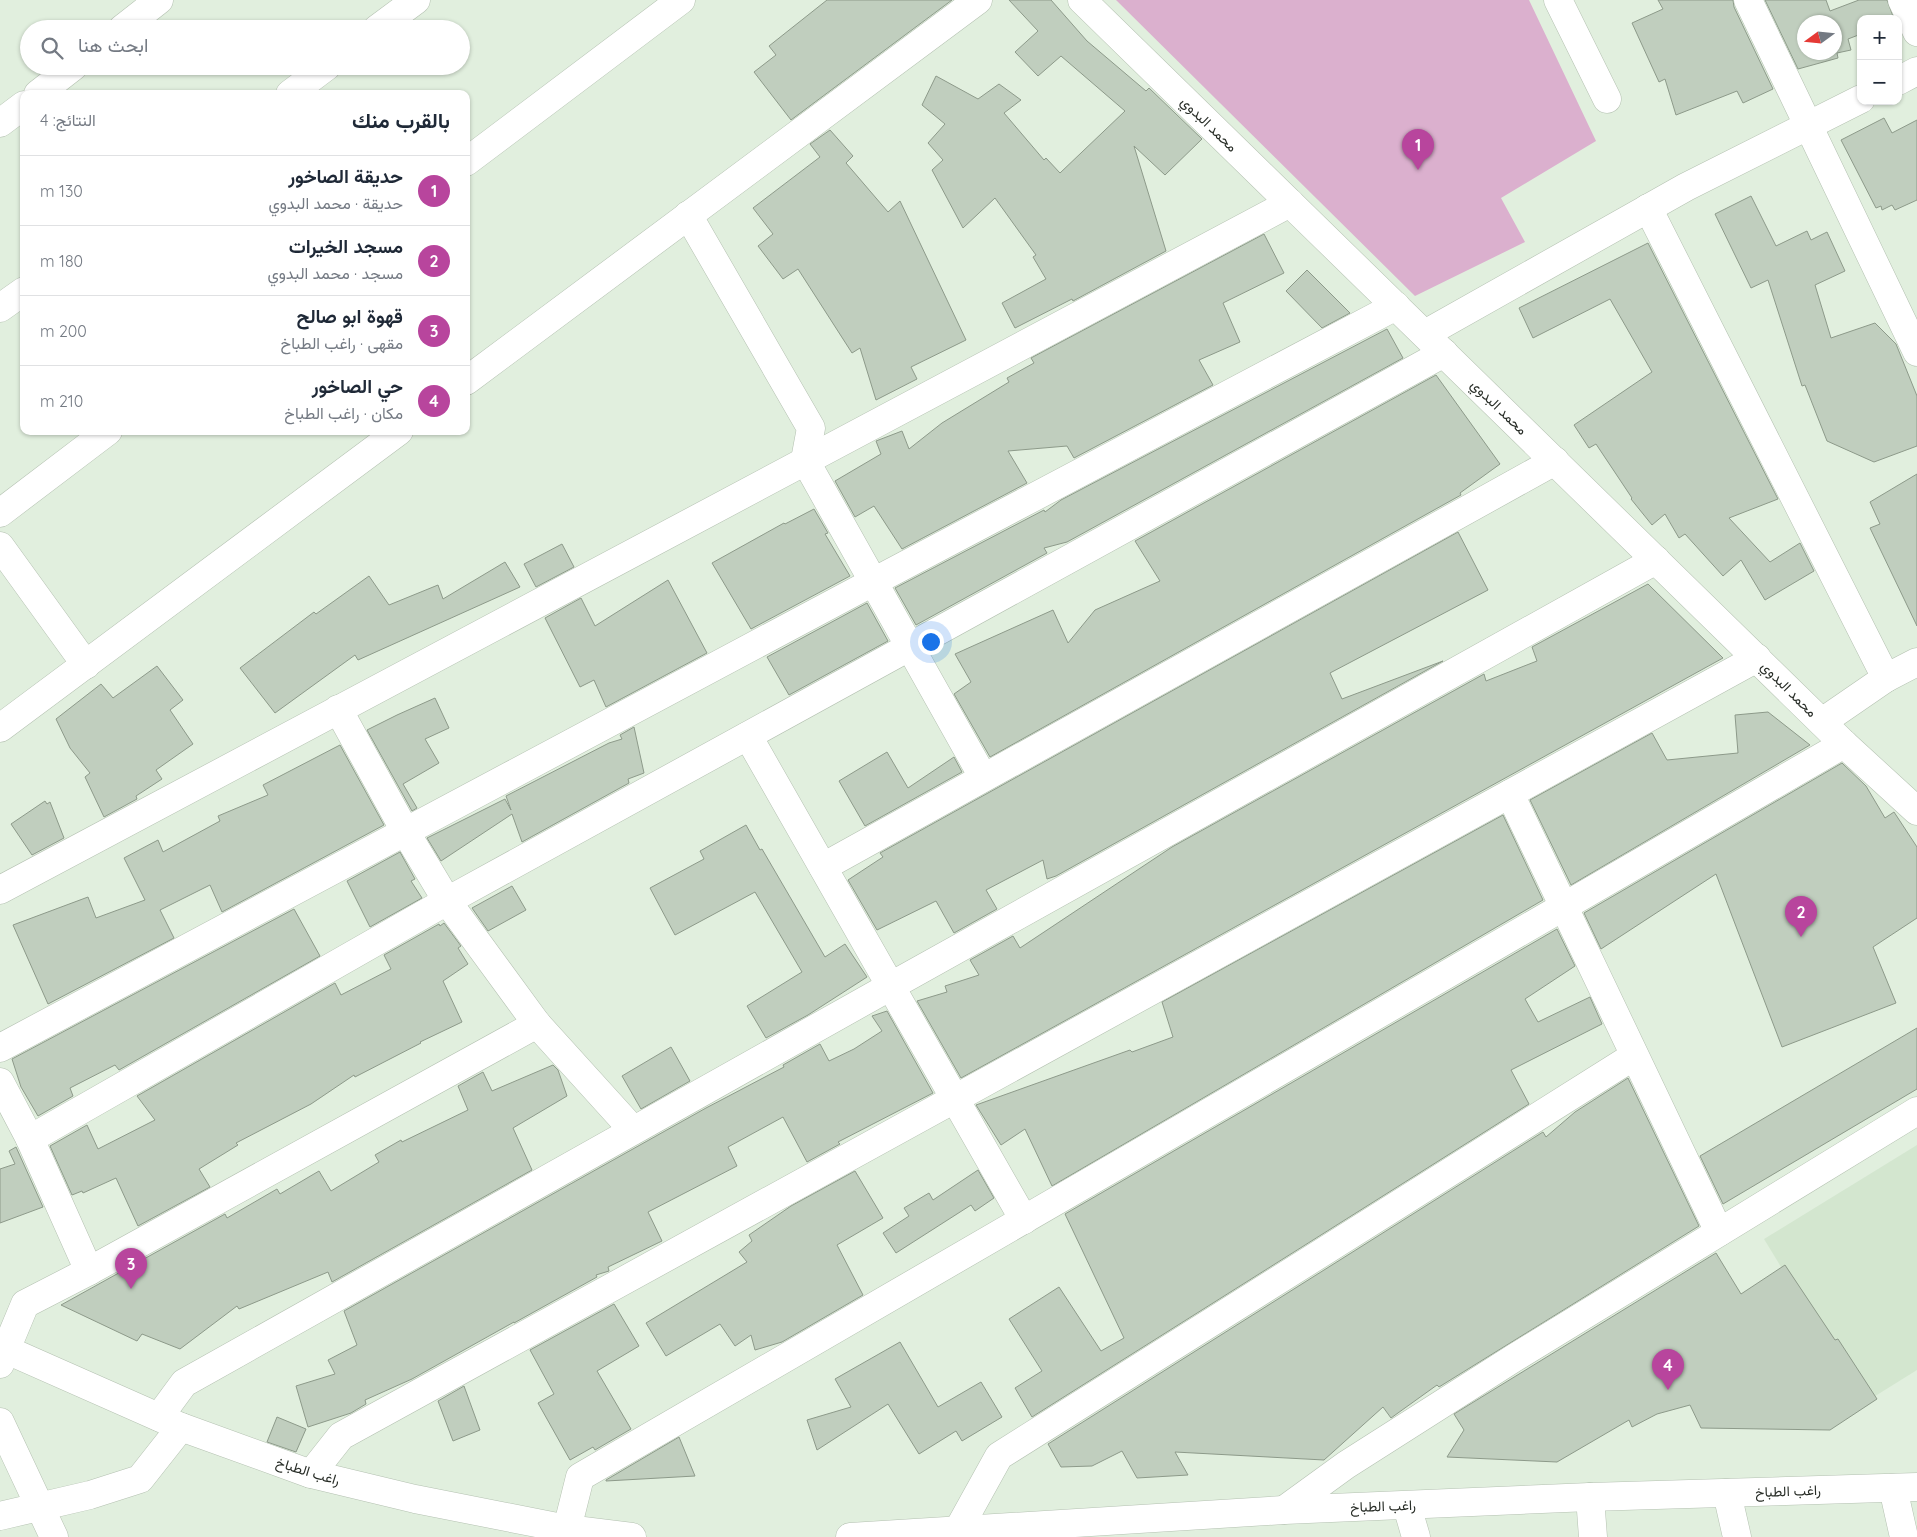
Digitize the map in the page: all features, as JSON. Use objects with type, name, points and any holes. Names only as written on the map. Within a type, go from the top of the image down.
[{"type":"street","points":[[133,20],[159,0]]},
{"type":"street","points":[[389,20],[416,0]]},
{"type":"street","points":[[470,159],[681,0]]},
{"type":"street","points":[[470,378],[978,0]]},
{"type":"street","name":"محمد البدوي","points":[[1082,0],[1844,744],[1917,812]]},
{"type":"street","points":[[1558,0],[1606,100]]},
{"type":"street","points":[[1748,0],[1917,352]]},
{"type":"street","points":[[1902,0],[1917,32]]},
{"type":"street","points":[[1902,79],[1917,71]]},
{"type":"street","points":[[43,90],[62,75]]},
{"type":"street","points":[[295,90],[315,75]]},
{"type":"street","points":[[1425,334],[1686,187],[1857,101]]},
{"type":"street","points":[[0,123],[20,108]]},
{"type":"street","points":[[0,890],[1290,202]]},
{"type":"street","points":[[1648,208],[1886,678]]},
{"type":"street","points":[[688,216],[811,428],[805,460],[983,778]]},
{"type":"street","points":[[0,308],[20,294]]},
{"type":"street","points":[[0,1048],[872,582],[1396,306]]},
{"type":"street","points":[[30,1138],[447,902],[1444,353]]},
{"type":"street","points":[[0,512],[103,435]]},
{"type":"street","points":[[0,728],[394,435]]},
{"type":"street","points":[[823,867],[1555,462]]},
{"type":"street","points":[[0,546],[86,665]]},
{"type":"street","points":[[0,1516],[90,1495],[140,1479],[170,1422],[184,1383],[633,1130],[1656,560]]},
{"type":"street","points":[[311,1474],[341,1436],[1757,658]]},
{"type":"street","points":[[1822,722],[1886,678],[1917,662]]},
{"type":"street","points":[[338,709],[405,831],[447,902],[537,1024],[633,1130]]},
{"type":"street","points":[[748,736],[1024,1220]]},
{"type":"street","points":[[568,1529],[580,1477],[1844,744]]},
{"type":"street","points":[[1510,794],[1719,1232]]},
{"type":"street","points":[[2,1354],[25,1304],[89,1271],[537,1024]]},
{"type":"street","points":[[958,1530],[999,1456],[1634,1056]]},
{"type":"street","points":[[0,1082],[30,1138],[89,1271]]},
{"type":"street","points":[[1284,1510],[1354,1459],[1514,1358],[1917,1111]]},
{"type":"street","name":"راغب الطباخ","points":[[2,1354],[170,1422],[311,1474],[415,1499],[568,1529],[632,1537]]},
{"type":"street","points":[[0,1422],[54,1537]]},
{"type":"street","points":[[1904,1537],[1905,1488]]},
{"type":"street","name":"راغب الطباخ","points":[[850,1537],[958,1530],[1127,1528],[1284,1510],[1590,1497],[1905,1488]]},
{"type":"street","points":[[1727,1493],[1737,1537]]},
{"type":"street","points":[[1590,1497],[1592,1537]]},
{"type":"street","points":[[1406,1506],[1416,1537]]},
{"type":"shaded area","points":[[1116,0],[1529,0],[1596,141],[1501,198],[1525,242],[1415,296]]},
{"type":"shaded area","points":[[1917,1145],[1917,1370],[1864,1403],[1764,1239]]},
{"type":"building","points":[[827,0],[952,0],[791,120],[754,72],[776,55],[769,46]]},
{"type":"building","points":[[1009,0],[1051,0],[1087,41],[1146,91],[1149,88],[1202,139],[1165,175],[1134,146],[1166,251],[1073,301],[1072,299],[1015,328],[1002,303],[1046,279],[1033,257],[1036,255],[995,198],[963,228],[932,170],[943,160],[928,143],[945,124],[922,105],[936,76],[978,99],[999,84],[1021,100],[1004,113],[1044,160],[1046,158],[1060,173],[1125,111],[1061,56],[1038,76],[1015,52],[1038,31]]},
{"type":"building","points":[[1658,0],[1733,0],[1734,7],[1773,89],[1743,103],[1737,91],[1676,115],[1665,79],[1659,82],[1632,23],[1663,9]]},
{"type":"building","points":[[1765,0],[1826,0],[1830,11],[1859,0],[1887,0],[1893,15],[1857,15],[1857,36],[1848,39],[1851,50],[1842,52],[1842,15],[1797,15],[1797,60],[1831,60],[1798,69]]},
{"type":"building","points":[[1884,118],[1892,133],[1917,120],[1917,200],[1895,210],[1892,205],[1882,210],[1881,206],[1876,208],[1841,140]]},
{"type":"building","points":[[830,130],[853,156],[846,163],[888,212],[900,201],[966,340],[911,367],[917,379],[876,400],[860,348],[852,353],[798,269],[783,279],[758,246],[773,234],[753,208],[820,157],[810,144]]},
{"type":"building","points":[[1751,196],[1776,246],[1807,231],[1811,240],[1827,232],[1845,271],[1815,285],[1831,338],[1875,323],[1896,344],[1917,396],[1917,446],[1874,462],[1827,441],[1805,385],[1802,386],[1768,280],[1751,288],[1715,214]]},
{"type":"building","points":[[1264,234],[1284,273],[1223,303],[1240,342],[1199,360],[1213,385],[1074,458],[1067,446],[1008,451],[1027,483],[902,549],[874,506],[855,517],[835,481],[881,454],[876,441],[902,431],[909,449],[942,423],[1009,382],[1007,378],[1034,363],[1031,358]]},
{"type":"building","points":[[1648,243],[1778,499],[1729,518],[1770,562],[1800,543],[1814,571],[1765,600],[1741,560],[1723,576],[1685,534],[1679,538],[1665,514],[1652,525],[1631,499],[1596,444],[1589,448],[1574,425],[1652,372],[1610,299],[1533,338],[1519,308]]},
{"type":"building","points":[[1307,270],[1350,313],[1322,328],[1286,291]]},
{"type":"building","points":[[1387,329],[1403,358],[1067,542],[1044,548],[1047,553],[916,625],[895,588],[1044,510],[1045,512],[1061,500]]},
{"type":"building","points":[[1436,375],[1500,464],[1460,493],[1461,495],[990,757],[954,694],[971,682],[955,654],[1053,610],[1068,643],[1095,610],[1160,581],[1135,541]]},
{"type":"building","points":[[1917,474],[1917,626],[1870,528],[1880,524],[1870,502]]},
{"type":"building","points":[[814,509],[828,533],[825,534],[850,576],[751,629],[712,563],[784,523]]},
{"type":"building","points":[[1458,532],[1488,590],[1330,673],[1342,699],[1443,661],[1056,876],[1047,879],[1043,860],[986,890],[997,909],[954,933],[936,901],[877,930],[848,880],[883,857],[880,853]]},
{"type":"building","points":[[562,544],[574,567],[536,587],[524,564]]},
{"type":"building","points":[[505,562],[520,587],[358,660],[355,655],[275,713],[240,668],[314,612],[316,614],[369,576],[389,605],[438,585],[443,599]]},
{"type":"building","points":[[668,580],[707,653],[606,707],[594,680],[580,687],[545,618],[581,598],[595,626]]},
{"type":"building","points":[[1648,584],[1723,658],[961,1078],[917,1001],[947,992],[945,986],[979,975],[970,960],[1013,936],[1020,948],[1172,847],[1484,674],[1486,681],[1537,661],[1532,647]]},
{"type":"building","points":[[867,603],[888,641],[789,695],[767,657]]},
{"type":"building","points":[[157,666],[183,700],[170,710],[193,744],[156,770],[162,779],[136,796],[137,799],[104,817],[85,777],[90,773],[70,748],[56,719],[101,684],[113,698]]},
{"type":"building","points":[[435,698],[449,728],[425,739],[439,763],[403,784],[417,808],[412,811],[367,730]]},
{"type":"building","points":[[1768,712],[1810,745],[1571,885],[1530,800],[1652,733],[1667,760],[1738,753],[1735,715]]},
{"type":"building","points":[[634,727],[644,773],[628,779],[629,783],[522,842],[512,814],[441,861],[427,838],[505,799],[511,810],[506,796],[609,743],[622,739],[620,735]]},
{"type":"building","points":[[340,745],[384,825],[222,912],[210,885],[160,910],[174,938],[48,1004],[13,925],[88,897],[96,918],[145,900],[124,858],[158,840],[163,852],[220,821],[218,816],[268,795],[263,785]]},
{"type":"building","points":[[887,752],[908,788],[954,757],[962,772],[865,826],[839,781]]},
{"type":"building","points":[[1842,763],[1866,786],[1885,818],[1894,812],[1917,847],[1917,918],[1873,947],[1896,1003],[1782,1047],[1716,874],[1601,949],[1584,913]]},
{"type":"building","points":[[45,801],[47,804],[50,802],[64,838],[32,855],[11,824]]},
{"type":"building","points":[[1503,815],[1543,900],[1052,1186],[1025,1129],[1001,1145],[976,1105],[1130,1050],[1132,1052],[1173,1037],[1162,1002]]},
{"type":"building","points":[[746,825],[825,957],[845,944],[867,977],[808,1015],[766,1038],[747,1006],[802,972],[755,892],[675,935],[650,888],[704,859],[700,851]]},
{"type":"building","points":[[400,852],[415,879],[411,881],[422,898],[370,927],[347,881]]},
{"type":"building","points":[[512,886],[526,910],[488,931],[472,908]]},
{"type":"building","points":[[294,909],[320,956],[119,1070],[115,1065],[70,1088],[73,1096],[38,1116],[21,1087],[12,1059]]},
{"type":"building","points":[[444,923],[461,946],[458,948],[468,964],[443,981],[462,1022],[355,1077],[354,1075],[311,1104],[236,1143],[238,1145],[199,1169],[210,1187],[138,1226],[116,1178],[83,1193],[82,1191],[72,1195],[50,1146],[87,1125],[98,1149],[155,1120],[137,1096],[335,983],[341,995],[391,969],[384,955]]},
{"type":"building","points":[[1557,929],[1575,966],[1525,999],[1538,1022],[1590,997],[1602,1024],[1511,1070],[1529,1104],[1032,1417],[1015,1388],[1042,1371],[1009,1319],[1059,1287],[1101,1351],[1124,1338],[1065,1214]]},
{"type":"building","points":[[887,1011],[933,1093],[838,1142],[840,1144],[807,1162],[783,1117],[728,1147],[737,1166],[648,1212],[662,1241],[608,1267],[609,1271],[596,1275],[597,1277],[412,1379],[365,1400],[366,1404],[351,1413],[308,1427],[296,1386],[335,1374],[328,1360],[357,1345],[344,1311],[706,1108],[784,1067],[783,1065],[820,1044],[829,1061],[854,1049],[882,1031],[872,1016]]},
{"type":"building","points":[[1917,1028],[1917,1089],[1723,1204],[1700,1156]]},
{"type":"building","points":[[671,1047],[690,1081],[641,1109],[622,1076]]},
{"type":"building","points":[[553,1065],[558,1070],[567,1096],[513,1128],[532,1170],[332,1282],[328,1272],[239,1309],[237,1306],[180,1349],[142,1334],[137,1341],[61,1305],[225,1214],[227,1218],[277,1189],[280,1194],[319,1171],[331,1191],[379,1162],[375,1155],[401,1140],[402,1142],[468,1110],[458,1086],[483,1072],[492,1091]]},
{"type":"building","points":[[1628,1078],[1699,1226],[1439,1387],[1437,1385],[1391,1418],[1383,1407],[1324,1460],[1175,1452],[1188,1475],[1137,1478],[1122,1451],[1092,1466],[1061,1467],[1048,1444],[1543,1132],[1546,1137],[1575,1112]]},
{"type":"building","points":[[16,1147],[43,1207],[0,1223],[0,1169],[15,1164],[9,1151]]},
{"type":"building","points":[[978,1170],[994,1198],[975,1211],[971,1205],[896,1253],[883,1233],[909,1216],[904,1208],[929,1193],[933,1200]]},
{"type":"building","points":[[855,1171],[883,1218],[837,1245],[863,1295],[782,1342],[755,1350],[751,1335],[735,1346],[720,1324],[666,1356],[646,1323],[747,1262],[739,1252],[752,1241],[749,1235],[791,1206]]},
{"type":"building","points":[[1716,1253],[1741,1294],[1785,1265],[1835,1340],[1838,1339],[1877,1399],[1830,1430],[1701,1428],[1690,1405],[1657,1414],[1632,1427],[1629,1420],[1557,1462],[1447,1457],[1464,1430],[1454,1414]]},
{"type":"building","points":[[614,1304],[639,1346],[597,1371],[631,1429],[595,1450],[593,1447],[570,1460],[538,1403],[554,1394],[530,1350]]},
{"type":"building","points":[[900,1342],[938,1407],[981,1382],[1002,1417],[962,1441],[956,1431],[919,1454],[888,1404],[817,1450],[807,1420],[851,1407],[835,1379]]},
{"type":"building","points":[[464,1386],[480,1430],[453,1441],[438,1401]]},
{"type":"building","points":[[277,1417],[306,1429],[296,1452],[267,1442]]},
{"type":"building","points":[[679,1437],[695,1476],[606,1481],[606,1480]]},
{"type":"place","name":"حديقة الصاخور","points":[[1418,170]]},
{"type":"place","name":"مسجد الخيرات","points":[[1801,937]]},
{"type":"place","name":"قهوة ابو صالح","points":[[131,1289]]},
{"type":"place","name":"حي الصاخور","points":[[1668,1390]]}]
